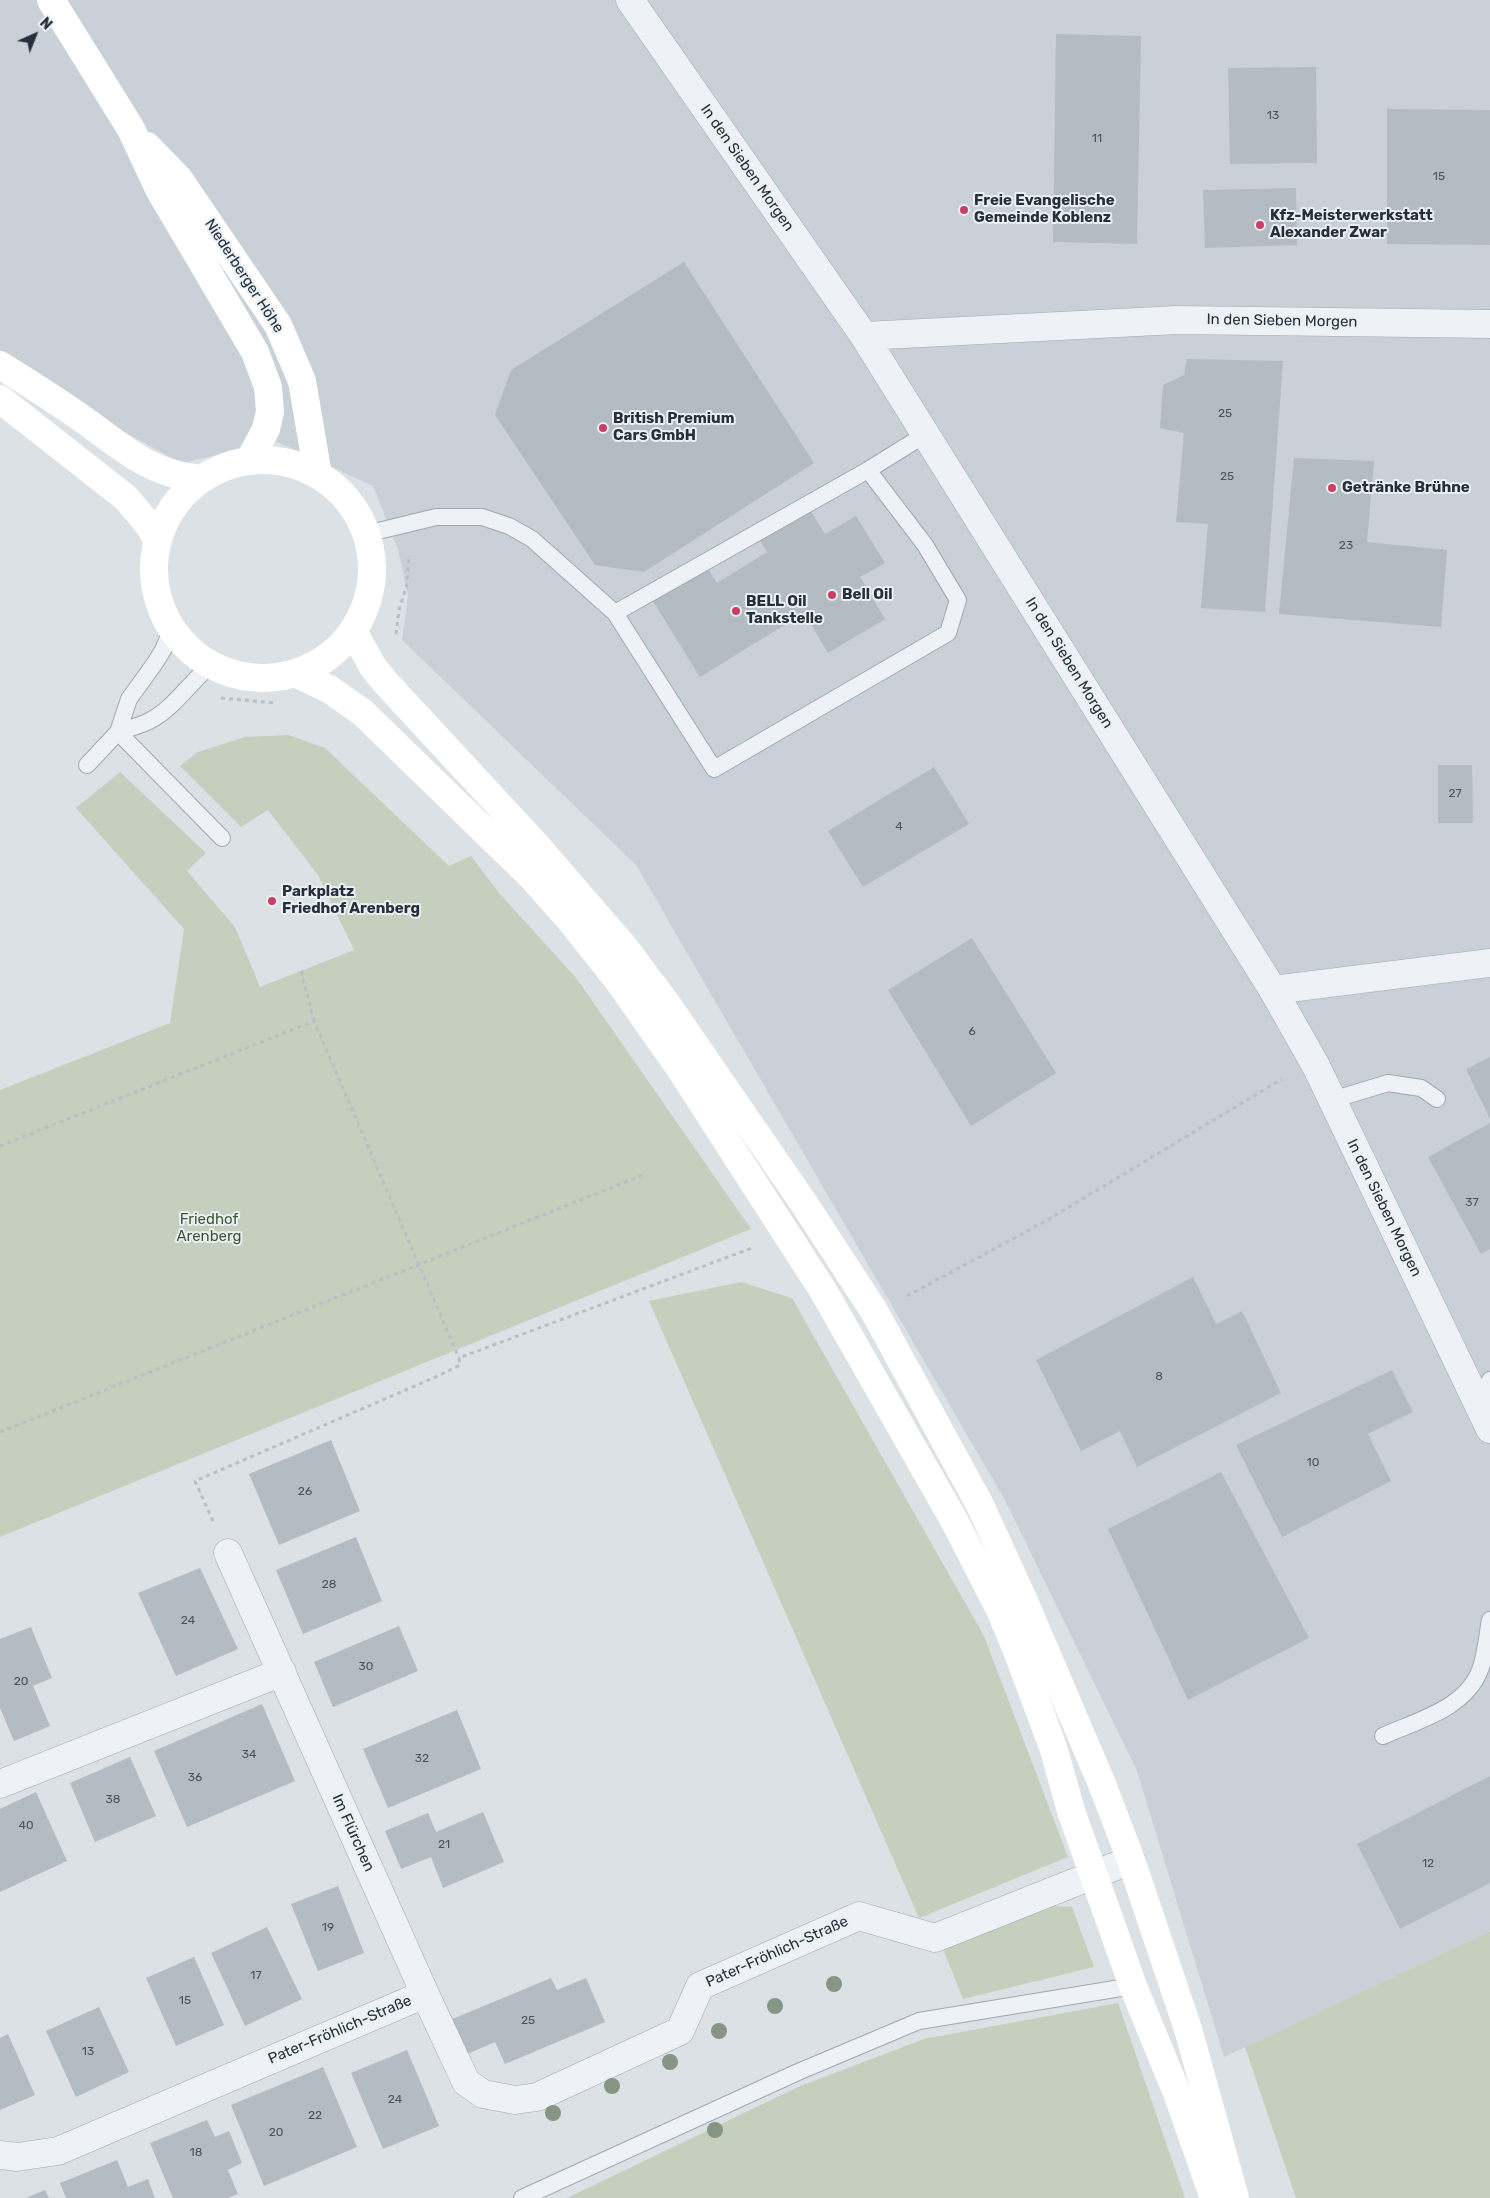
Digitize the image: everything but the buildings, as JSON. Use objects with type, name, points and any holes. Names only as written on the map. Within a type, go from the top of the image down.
[{"type":"main road","name":"Niederberger Höhe","points":[[51,0],[131,129],[160,191],[255,352],[268,388],[270,412],[266,429],[249,461]]},
{"type":"main road","name":"Niederberger Höhe","points":[[131,129],[179,179],[278,325],[302,381],[318,475]]},
{"type":"main road","points":[[0,365],[73,412],[147,465],[179,478],[201,480]]},
{"type":"main road","points":[[0,399],[126,498],[148,524],[158,541]]},
{"type":"main road","points":[[249,461],[273,461],[296,465],[318,475],[339,490],[355,510],[366,534],[372,559],[372,584],[365,609],[353,631],[338,649],[318,664],[295,674],[274,678],[252,678],[231,673],[211,665],[196,655],[172,628],[162,608],[156,586],[154,563],[158,541],[174,506],[186,492],[201,480],[232,464],[249,461]]},
{"type":"main road","points":[[353,631],[373,667],[386,683],[535,844],[624,947],[666,1003],[781,1170],[874,1311],[980,1506],[1023,1600],[1102,1784],[1132,1860],[1188,2029],[1235,2198]]},
{"type":"main road","points":[[295,674],[329,689],[362,712],[531,876],[565,915],[617,979],[679,1067],[824,1292],[955,1522],[1000,1610],[1053,1747],[1072,1814],[1133,1986],[1177,2093],[1214,2198]]},
{"type":"street","name":"In den Sieben Morgen","points":[[630,0],[864,336],[1273,990],[1316,1066],[1483,1391],[1490,1429]]},
{"type":"street","name":"In den Sieben Morgen","points":[[864,336],[1177,320],[1490,324]]},
{"type":"street","points":[[1273,990],[1490,963]]},
{"type":"street","name":"Im Flürchen","points":[[228,1553],[425,1994]]},
{"type":"street","points":[[0,1784],[282,1672]]},
{"type":"street","name":"Pater-Fröhlich-Straße","points":[[0,2155],[16,2157],[58,2151],[425,1994],[466,2082],[484,2094],[515,2100],[538,2097],[680,2031],[700,1986],[859,1916],[935,1938],[1132,1860]]},
{"type":"lane","points":[[615,613],[868,470],[926,434]]},
{"type":"lane","points":[[366,534],[436,517],[458,516],[482,517],[509,526],[532,539],[615,613],[714,768],[948,633],[958,600],[926,545],[868,470]]},
{"type":"lane","points":[[87,765],[118,732],[129,699],[163,650],[172,628]]},
{"type":"lane","points":[[118,732],[150,721],[166,710],[195,678],[211,665]]},
{"type":"lane","points":[[118,732],[222,838]]},
{"type":"lane","points":[[1332,1100],[1388,1083],[1421,1088],[1438,1099]]},
{"type":"lane","points":[[1383,1736],[1448,1707],[1461,1698],[1481,1669],[1490,1620]]},
{"type":"lane","points":[[522,2198],[798,2072],[919,2021],[1133,1986]]},
{"type":"path","points":[[396,637],[399,610],[407,584],[409,557],[401,525]]},
{"type":"path","points":[[176,700],[198,702],[222,697],[280,704]]},
{"type":"path","points":[[228,1553],[195,1481],[438,1376],[460,1364],[314,1021],[301,971]]},
{"type":"path","points":[[0,1146],[314,1021]]},
{"type":"path","points":[[874,1311],[928,1285],[1044,1222],[1289,1076],[1316,1066]]},
{"type":"path","points":[[0,1432],[418,1266],[643,1174]]},
{"type":"path","points":[[459,1358],[788,1235]]},
{"type":"shaded area","points":[[0,0],[1490,0],[1490,1931],[1224,2057],[1137,1771],[1006,1502],[636,865],[402,640],[408,596],[398,549],[373,486],[278,442],[181,463],[95,416],[0,357]]},
{"type":"green space","name":"Friedhof Arenberg","points":[[289,735],[325,748],[449,866],[471,856],[499,893],[577,979],[751,1229],[0,1537],[0,1090],[170,1023],[184,929],[76,808],[120,772],[206,853],[187,871],[235,927],[260,987],[354,950],[318,875],[268,810],[241,827],[180,766],[198,752],[245,737]]},
{"type":"green space","points":[[741,1282],[792,1298],[984,1636],[1068,1857],[919,1918],[649,1301]]},
{"type":"green space","points":[[1054,1906],[1072,1907],[1094,1967],[963,1999],[943,1949]]},
{"type":"green space","points":[[1490,1931],[1490,2198],[1296,2198],[1245,2047]]},
{"type":"green space","points":[[1118,2003],[1185,2198],[567,2198],[798,2087],[924,2039]]},
{"type":"place","name":"Freie Evangelische Gemeinde Koblenz","points":[[964,210]]},
{"type":"place","name":"Kfz-Meisterwerkstatt Alexander Zwar","points":[[1260,225]]},
{"type":"place","name":"British Premium Cars GmbH","points":[[603,428]]},
{"type":"place","name":"Getränke Brühne","points":[[1332,488]]},
{"type":"place","name":"Bell Oil","points":[[832,595]]},
{"type":"place","name":"BELL Oil Tankstelle","points":[[736,611]]},
{"type":"place","name":"Parkplatz Friedhof Arenberg","points":[[272,901]]}]
